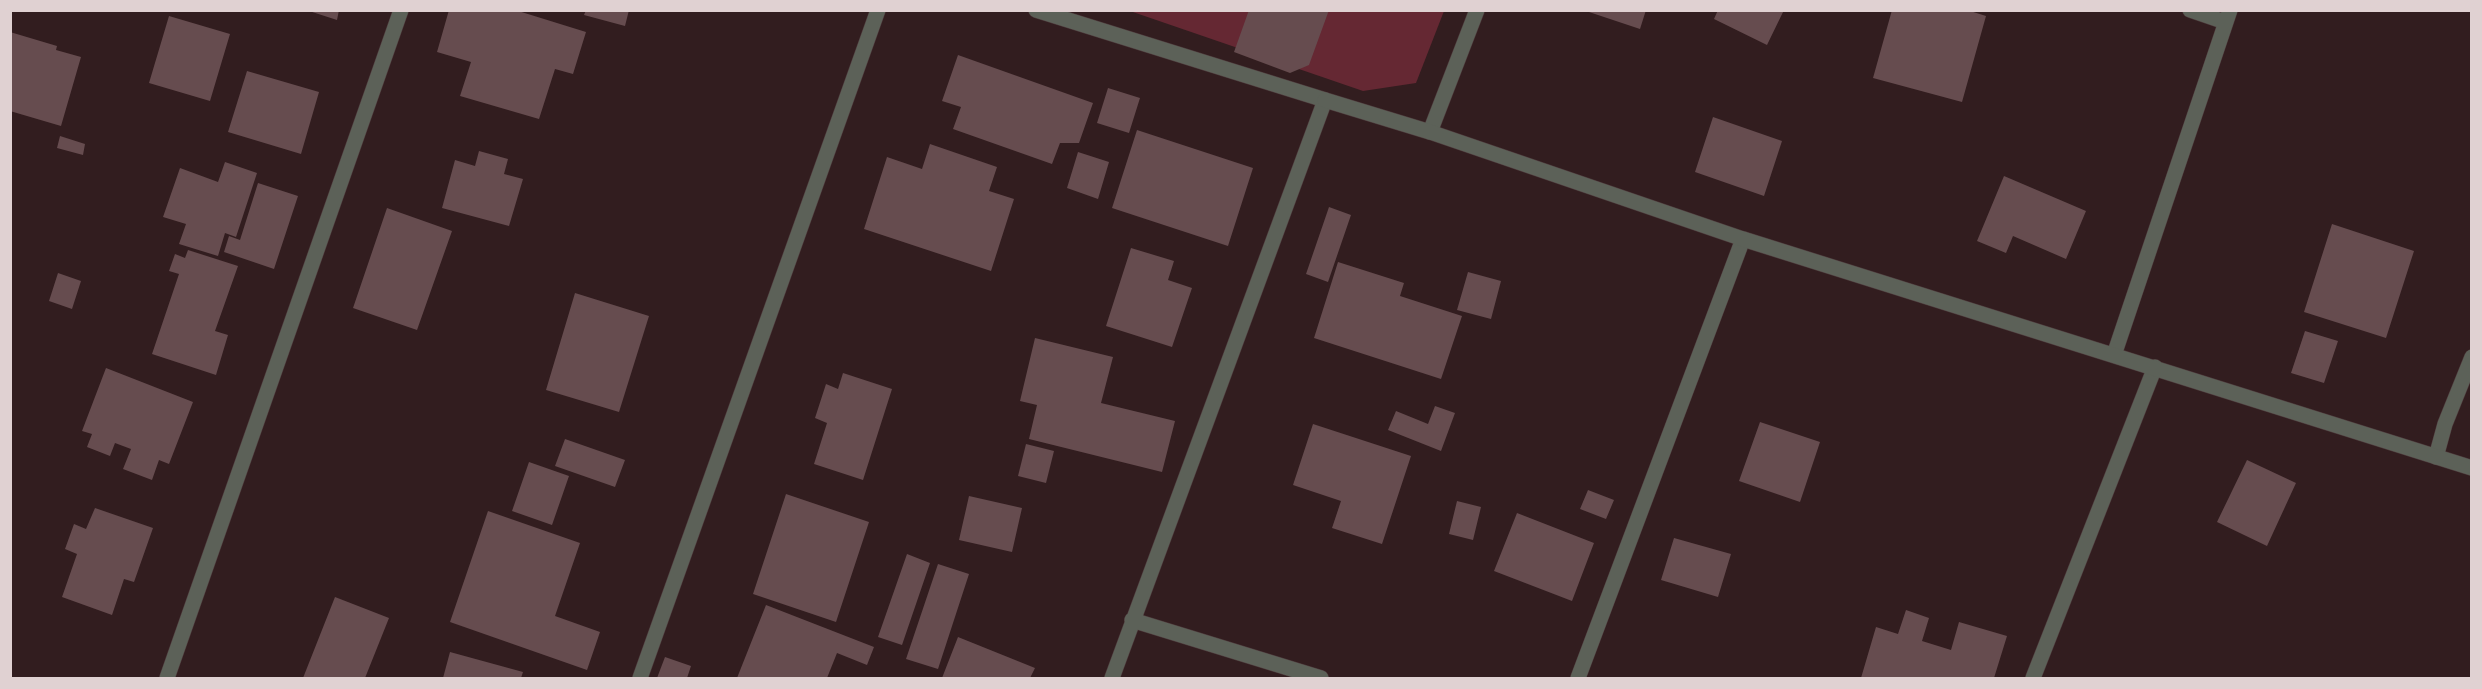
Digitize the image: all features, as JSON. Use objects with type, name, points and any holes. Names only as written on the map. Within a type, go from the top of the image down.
[{"type":"street","points":[[167,678],[401,10]]},
{"type":"street","points":[[640,678],[878,10]]},
{"type":"street","points":[[1036,10],[1430,132],[1743,239],[2472,468]]},
{"type":"street","points":[[1430,132],[1477,10]]},
{"type":"street","points":[[2114,355],[2227,16],[2190,10]]},
{"type":"street","points":[[1112,678],[1326,100]]},
{"type":"street","points":[[1578,678],[1743,239]]},
{"type":"street","points":[[2436,457],[2445,424],[2472,357]]},
{"type":"street","points":[[2033,678],[2155,367]]},
{"type":"street","points":[[1132,620],[1321,678]]},
{"type":"shaded area","points":[[1130,11],[1444,11],[1416,83],[1363,91]]},
{"type":"building","points":[[306,10],[339,10],[337,20]]},
{"type":"building","points":[[449,10],[515,10],[586,32],[573,74],[555,69],[539,119],[460,96],[471,62],[437,52]]},
{"type":"building","points":[[586,10],[629,10],[625,26],[584,15]]},
{"type":"building","points":[[1249,10],[1329,10],[1309,65],[1290,73],[1234,52]]},
{"type":"building","points":[[1583,10],[1646,10],[1640,29]]},
{"type":"building","points":[[1718,10],[1784,10],[1767,45],[1714,19]]},
{"type":"building","points":[[1892,10],[1967,10],[1986,16],[1962,102],[1873,78]]},
{"type":"building","points":[[169,16],[230,34],[210,101],[149,83]]},
{"type":"building","points":[[10,32],[57,46],[56,50],[81,57],[61,126],[10,111]]},
{"type":"building","points":[[958,55],[1093,103],[1079,143],[1060,143],[1052,164],[953,129],[961,107],[942,101]]},
{"type":"building","points":[[247,71],[319,92],[301,154],[228,132]]},
{"type":"building","points":[[1108,88],[1140,98],[1129,133],[1097,123]]},
{"type":"building","points":[[1713,117],[1782,141],[1764,196],[1695,172]]},
{"type":"building","points":[[1137,130],[1253,168],[1228,246],[1112,208]]},
{"type":"building","points":[[60,136],[85,144],[83,155],[57,148]]},
{"type":"building","points":[[930,144],[997,167],[989,191],[1014,199],[991,271],[864,229],[887,157],[922,169]]},
{"type":"building","points":[[479,151],[508,159],[504,174],[523,179],[509,226],[442,208],[455,160],[475,166]]},
{"type":"building","points":[[1078,152],[1109,162],[1098,199],[1067,188]]},
{"type":"building","points":[[225,162],[257,173],[236,237],[225,233],[218,256],[179,244],[186,224],[163,217],[180,168],[218,182]]},
{"type":"building","points":[[2004,176],[2086,211],[2066,259],[2013,236],[2006,253],[1977,241]]},
{"type":"building","points":[[258,183],[298,196],[274,269],[224,252],[229,236],[240,240]]},
{"type":"building","points":[[1329,207],[1351,215],[1328,282],[1306,274]]},
{"type":"building","points":[[387,208],[452,231],[417,330],[353,308]]},
{"type":"building","points":[[2332,224],[2414,251],[2386,338],[2304,312]]},
{"type":"building","points":[[1131,248],[1174,261],[1168,280],[1192,288],[1172,347],[1106,326]]},
{"type":"building","points":[[188,250],[238,266],[215,331],[228,335],[216,375],[152,354],[179,274],[169,271],[175,254],[185,258]]},
{"type":"building","points":[[1338,262],[1404,283],[1400,296],[1462,316],[1441,379],[1314,338]]},
{"type":"building","points":[[1468,272],[1501,281],[1491,319],[1457,310]]},
{"type":"building","points":[[58,273],[81,281],[72,309],[49,301]]},
{"type":"building","points":[[575,293],[649,316],[619,412],[546,390]]},
{"type":"building","points":[[2305,331],[2338,341],[2324,383],[2291,373]]},
{"type":"building","points":[[1035,338],[1113,357],[1101,403],[1175,421],[1162,472],[1029,439],[1037,405],[1020,401]]},
{"type":"building","points":[[106,368],[193,402],[169,464],[159,460],[152,480],[123,469],[131,449],[115,443],[110,456],[87,447],[92,434],[82,431]]},
{"type":"building","points":[[843,373],[892,389],[863,480],[814,464],[827,423],[815,418],[826,384],[838,389]]},
{"type":"building","points":[[1435,406],[1455,413],[1441,451],[1388,430],[1396,411],[1428,424]]},
{"type":"building","points":[[1760,422],[1820,442],[1800,502],[1739,481]]},
{"type":"building","points":[[1313,424],[1411,456],[1382,544],[1332,528],[1341,501],[1293,485]]},
{"type":"building","points":[[565,439],[625,460],[615,487],[555,466]]},
{"type":"building","points":[[1026,444],[1054,451],[1046,483],[1018,476]]},
{"type":"building","points":[[2247,460],[2296,483],[2267,546],[2217,522]]},
{"type":"building","points":[[529,462],[569,476],[552,525],[512,511]]},
{"type":"building","points":[[1588,490],[1614,500],[1606,519],[1580,509]]},
{"type":"building","points":[[786,494],[869,522],[836,622],[753,594]]},
{"type":"building","points":[[969,496],[1022,508],[1012,552],[959,540]]},
{"type":"building","points":[[1457,501],[1481,507],[1473,540],[1449,534]]},
{"type":"building","points":[[95,508],[153,528],[134,582],[124,579],[112,615],[62,597],[77,554],[65,549],[74,524],[86,529]]},
{"type":"building","points":[[488,511],[580,543],[555,616],[600,632],[587,670],[450,622]]},
{"type":"building","points":[[1517,513],[1594,543],[1572,601],[1494,571]]},
{"type":"building","points":[[1674,538],[1731,554],[1718,597],[1661,580]]},
{"type":"building","points":[[907,554],[930,563],[902,645],[878,637]]},
{"type":"building","points":[[938,564],[969,574],[938,669],[906,659]]},
{"type":"building","points":[[335,597],[389,618],[365,678],[303,678]]},
{"type":"building","points":[[766,605],[874,647],[867,665],[837,653],[827,678],[737,678]]},
{"type":"building","points":[[1906,610],[1929,618],[1922,641],[1951,650],[1959,622],[2007,636],[1994,678],[1861,678],[1876,627],[1898,634]]},
{"type":"building","points":[[958,637],[1035,668],[1030,678],[942,678]]},
{"type":"building","points":[[450,652],[523,672],[521,678],[443,678]]},
{"type":"building","points":[[665,657],[691,666],[687,678],[657,678]]}]
